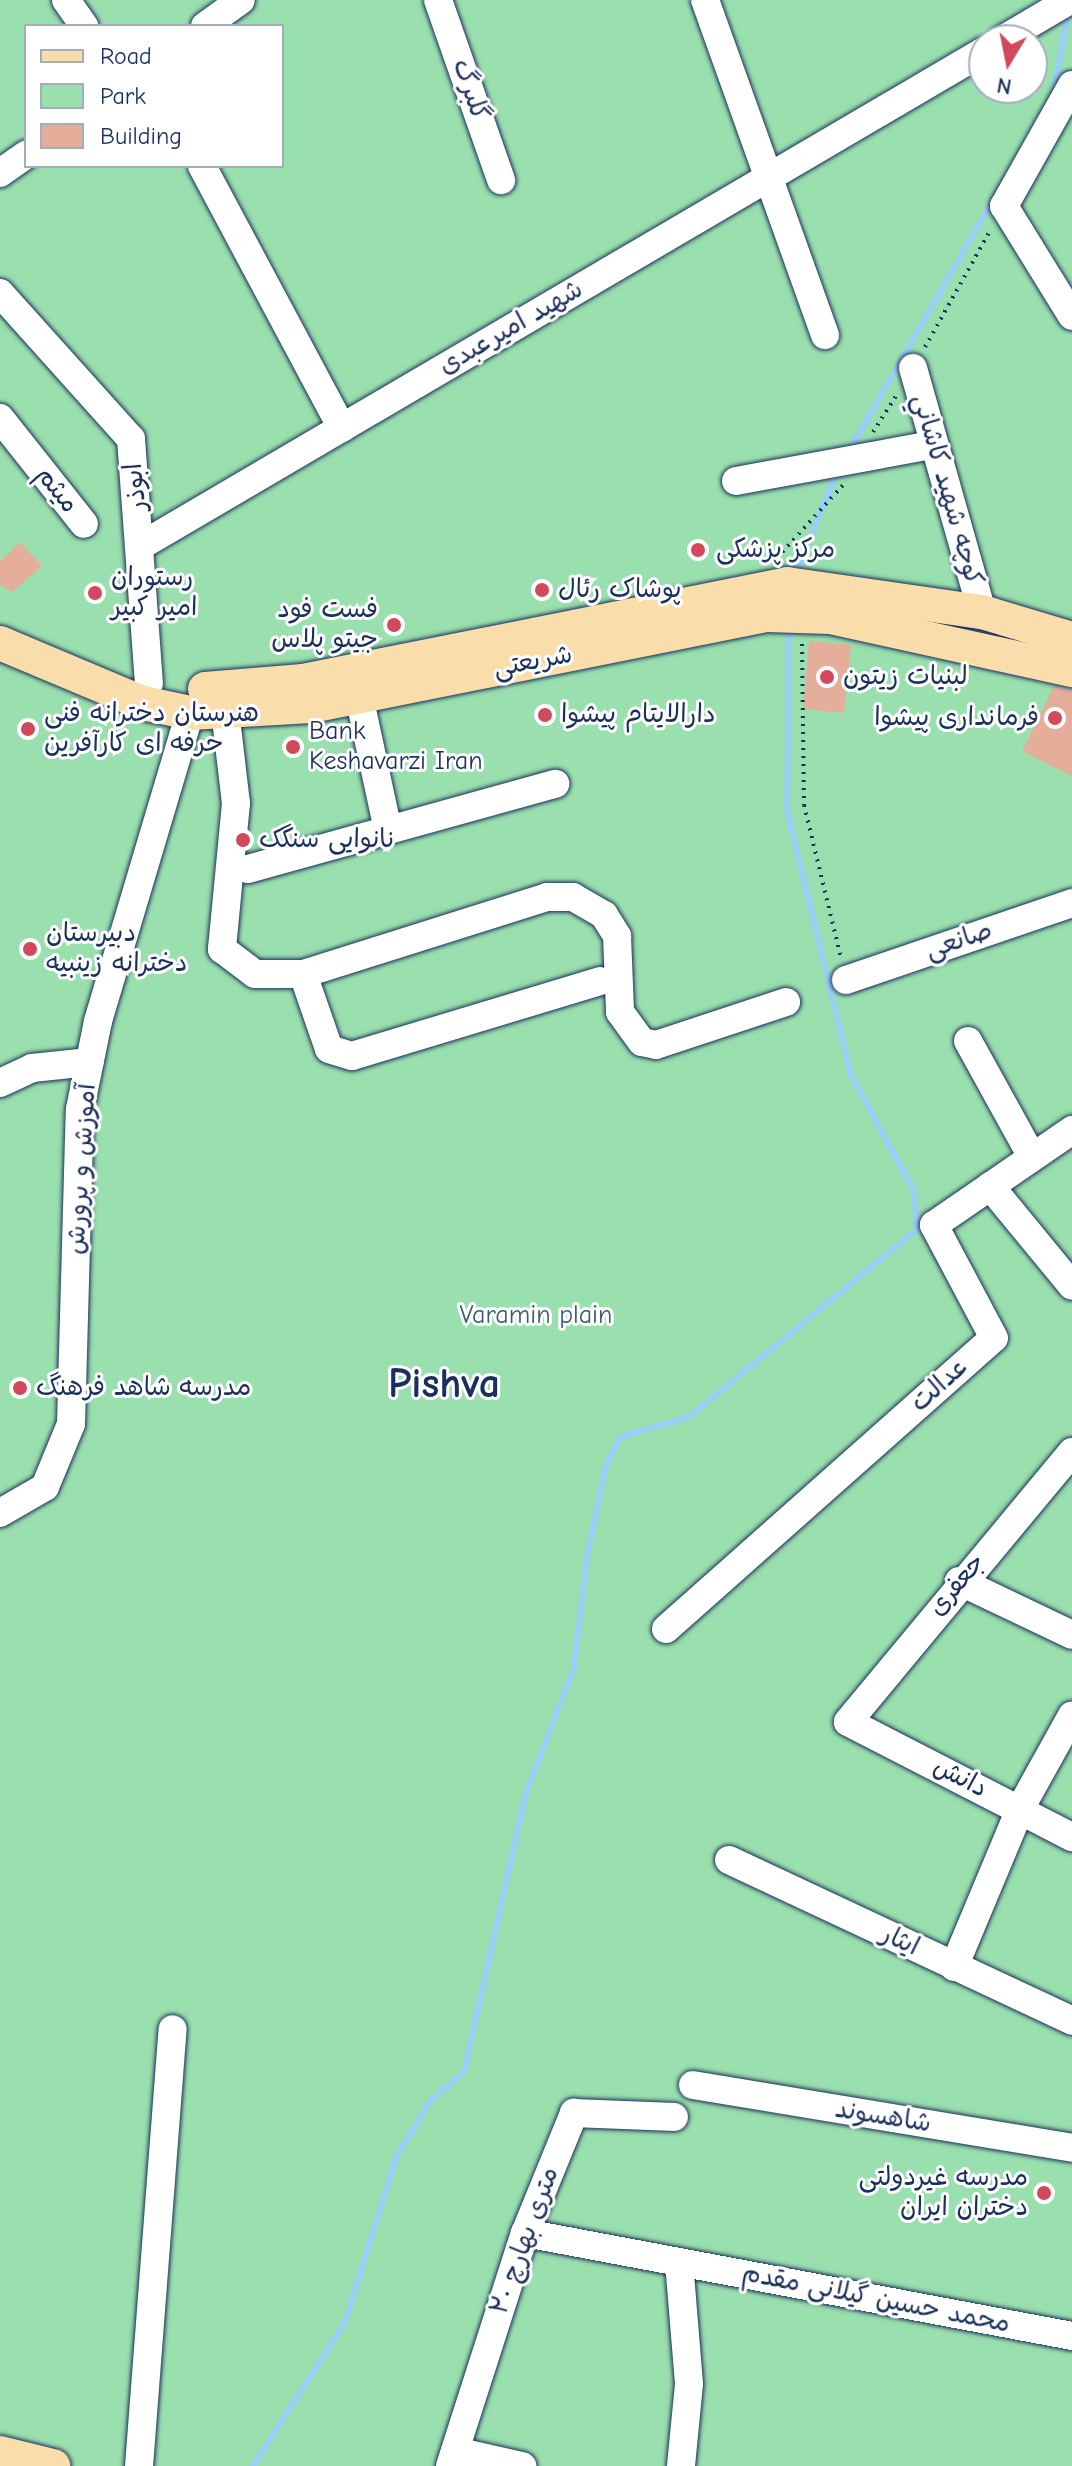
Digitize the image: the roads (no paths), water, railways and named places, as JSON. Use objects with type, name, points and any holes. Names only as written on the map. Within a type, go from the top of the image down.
[{"type":"main road","name":"شریعتی","points":[[0,625],[149,683],[191,690],[303,681],[787,585],[982,612],[1072,639]]},
{"type":"main road","name":"شریعتی","points":[[0,643],[143,703],[190,713],[359,696],[767,615],[860,622],[1072,670]]},
{"type":"main road","points":[[0,2453],[53,2466]]},
{"type":"street","points":[[66,0],[83,24]]},
{"type":"street","points":[[208,24],[241,0]]},
{"type":"street","name":"گلبرگ","points":[[438,0],[501,180]]},
{"type":"street","points":[[705,0],[825,335]]},
{"type":"street","points":[[1029,24],[1070,0]]},
{"type":"street","name":"شهید امیرعبدی","points":[[142,545],[968,60]]},
{"type":"street","points":[[1072,85],[1004,206],[1072,316]]},
{"type":"street","points":[[0,173],[24,156]]},
{"type":"street","points":[[203,168],[342,428]]},
{"type":"street","name":"ابوذر","points":[[0,293],[131,439],[142,545],[149,683]]},
{"type":"street","name":"كوچه شهيد كاشاني","points":[[913,368],[932,445],[982,612]]},
{"type":"street","name":"میثم","points":[[0,418],[84,524]]},
{"type":"street","points":[[736,481],[932,445]]},
{"type":"street","points":[[359,696],[388,830]]},
{"type":"street","points":[[225,710],[236,803],[222,949],[255,974],[303,974],[547,897],[573,897],[604,915],[617,936],[620,1012],[642,1042],[656,1045],[786,1002]]},
{"type":"street","name":"آموزش و پرورش","points":[[0,1513],[45,1487],[71,1424],[80,1109],[90,1062],[190,713]]},
{"type":"street","points":[[248,869],[555,784]]},
{"type":"street","name":"صانعی","points":[[846,980],[1072,903]]},
{"type":"street","points":[[303,974],[329,1049],[352,1056],[600,981]]},
{"type":"street","points":[[968,1041],[1032,1157]]},
{"type":"street","points":[[0,1083],[32,1068],[90,1062]]},
{"type":"street","name":"عدالت","points":[[666,1629],[994,1338],[934,1225],[1072,1130]]},
{"type":"street","points":[[990,1186],[1072,1286]]},
{"type":"street","name":"جعفری","points":[[848,1722],[959,1581],[1072,1452]]},
{"type":"street","points":[[959,1581],[1072,1635]]},
{"type":"street","points":[[954,1967],[1020,1809],[1072,1715]]},
{"type":"street","name":"دانش","points":[[848,1722],[1072,1837]]},
{"type":"street","name":"ایثار","points":[[729,1860],[1072,2021]]},
{"type":"street","points":[[139,2466],[173,2029]]},
{"type":"street","name":"شاهسوند","points":[[693,2085],[1072,2148]]},
{"type":"street","name":"۲۰ متری بهارچ","points":[[452,2459],[525,2233],[574,2113],[674,2117]]},
{"type":"street","name":"محمد حسین گیلانی مقدم","points":[[525,2233],[1072,2336]]},
{"type":"street","points":[[679,2262],[689,2384],[681,2466]]},
{"type":"street","points":[[452,2459],[522,2466]]},
{"type":"waterway","points":[[1053,93],[1069,10]]},
{"type":"waterway","points":[[849,451],[993,200]]},
{"type":"waterway","points":[[796,574],[837,471]]},
{"type":"waterway","points":[[253,2466],[345,2322],[397,2155],[431,2100],[464,2072],[526,1793],[574,1667],[587,1556],[606,1466],[620,1437],[689,1417],[917,1229],[914,1191],[851,1075],[787,810],[789,634]]},
{"type":"place","name":"مرکز پزشکی","points":[[698,550]]},
{"type":"place","name":"پوشاک رئال","points":[[542,590]]},
{"type":"place","name":"رستوران امیر کبیر","points":[[95,593]]},
{"type":"place","name":"فست فود جیتو پلاس","points":[[394,625]]},
{"type":"place","name":"لبنیات زیتون","points":[[827,677]]},
{"type":"place","name":"دارالایتام پیشوا","points":[[545,715]]},
{"type":"place","name":"فرمانداری پیشوا","points":[[1055,718]]},
{"type":"place","name":"هنرستان دخترانه فنی حرفه ای کارآفرین","points":[[28,729]]},
{"type":"place","name":"Bank Keshavarzi Iran","points":[[293,747]]},
{"type":"place","name":"نانوایی سنگک","points":[[243,840]]},
{"type":"place","name":"دبیرستان دخترانه زینبیه","points":[[30,949]]},
{"type":"place","name":"مدرسه شاهد فرهنگ","points":[[20,1388]]},
{"type":"place","name":"مدرسه غیردولتی دختران ایران","points":[[1044,2193]]},
{"type":"district","name":"Pishva","points":[[444,1384]]},
{"type":"park label","name":"Varamin plain","points":[[536,1316]]}]
